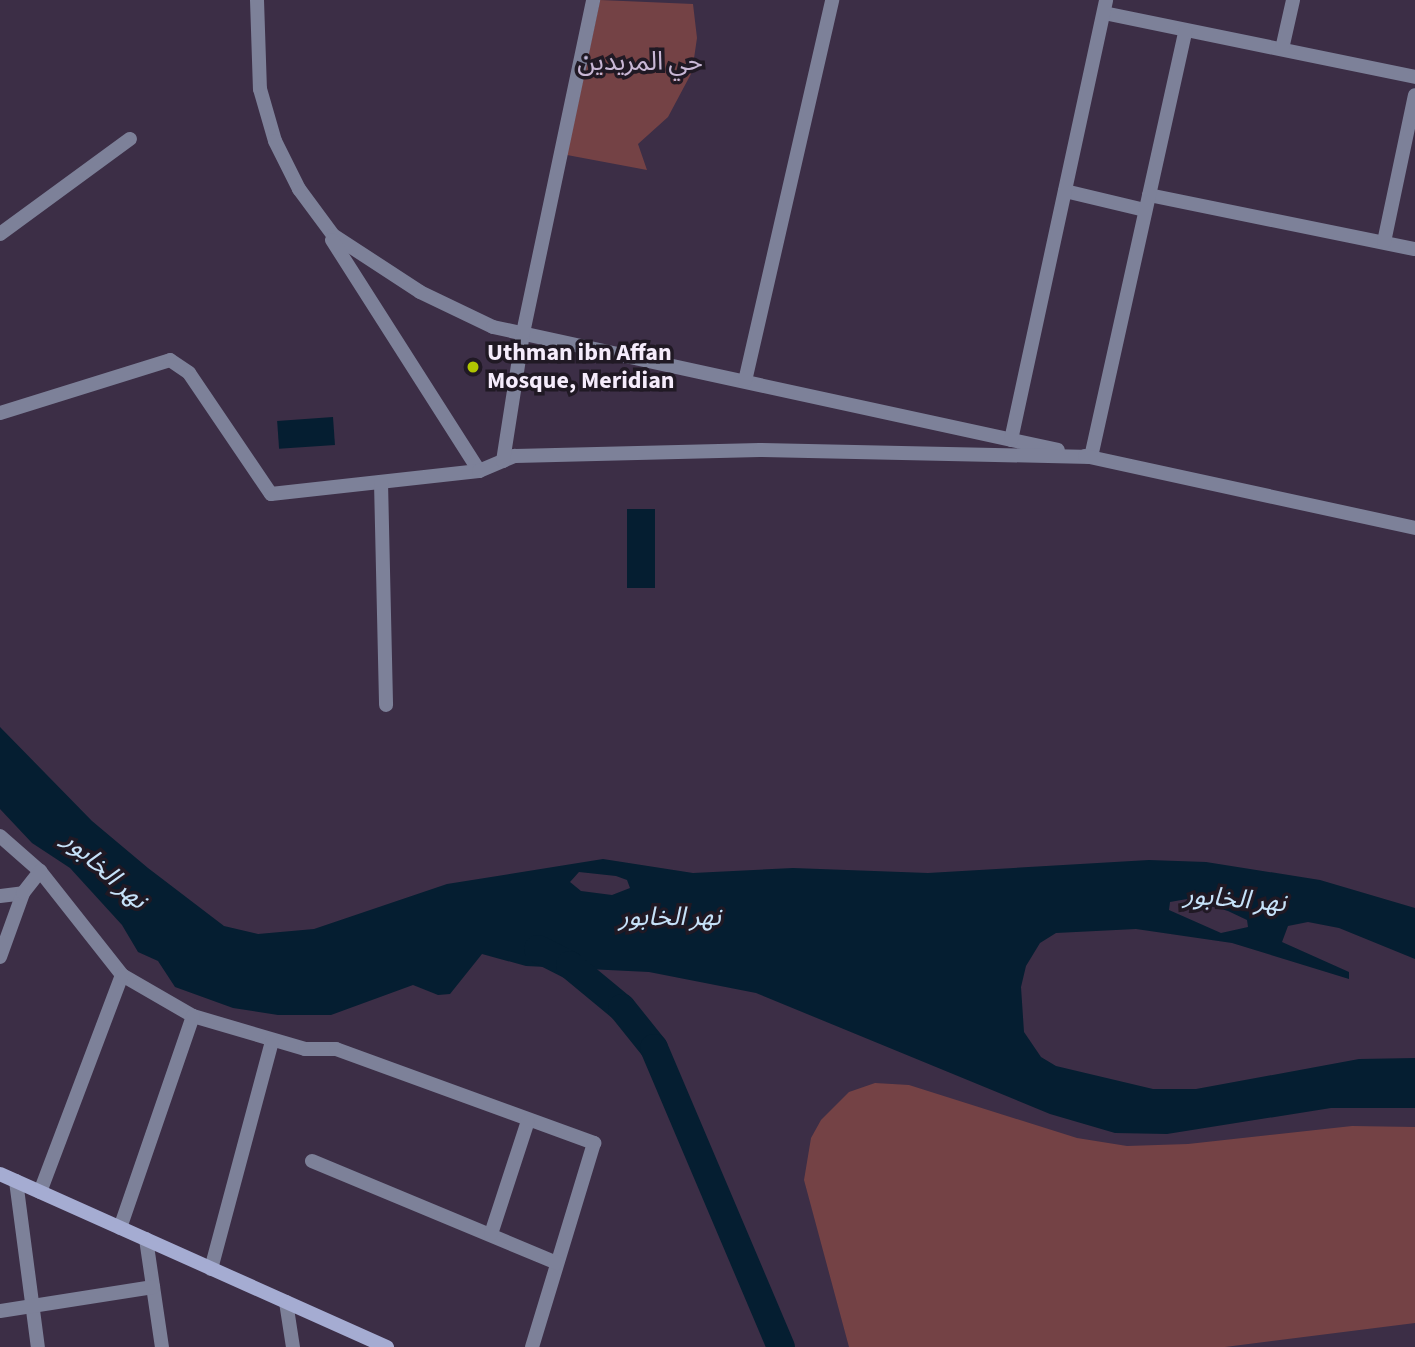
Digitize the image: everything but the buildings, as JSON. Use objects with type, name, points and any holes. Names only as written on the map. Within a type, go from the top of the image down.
[{"type":"street","points":[[257,0],[256,62],[267,115],[286,166],[479,471]]},
{"type":"street","points":[[503,461],[523,333],[593,0]]},
{"type":"street","points":[[745,381],[832,0]]},
{"type":"street","points":[[1282,49],[1293,0]]},
{"type":"street","points":[[1011,440],[1105,6],[1186,30],[1415,77]]},
{"type":"street","points":[[1091,457],[1186,30]]},
{"type":"street","points":[[1384,242],[1415,95]]},
{"type":"street","points":[[0,234],[130,139]]},
{"type":"street","points":[[1065,191],[1145,210]]},
{"type":"street","points":[[1149,195],[1415,249]]},
{"type":"street","points":[[315,212],[352,250],[420,292],[475,321],[1415,528]]},
{"type":"street","points":[[0,413],[170,360],[189,373],[271,494],[479,471],[515,456],[760,450],[1091,457]]},
{"type":"street","points":[[381,482],[386,705]]},
{"type":"street","points":[[0,836],[40,872],[122,975],[193,1016],[272,1041],[336,1049],[594,1143],[532,1347]]},
{"type":"street","points":[[0,957],[23,893],[40,872]]},
{"type":"street","points":[[0,896],[23,893]]},
{"type":"street","points":[[40,1192],[122,975]]},
{"type":"street","points":[[120,1228],[193,1016]]},
{"type":"street","points":[[211,1269],[272,1041]]},
{"type":"street","points":[[491,1234],[528,1121]]},
{"type":"street","points":[[312,1161],[557,1263]]},
{"type":"street","points":[[0,1174],[387,1347]]},
{"type":"street","points":[[16,1181],[38,1347]]},
{"type":"street","points":[[146,1239],[162,1347]]},
{"type":"street","points":[[0,1311],[153,1287]]},
{"type":"street","points":[[286,1302],[293,1347]]},
{"type":"shaded area","points":[[600,0],[693,4],[697,38],[692,72],[668,117],[638,144],[647,170],[567,155]]},
{"type":"shaded area","points":[[875,1083],[909,1085],[1077,1138],[1127,1146],[1188,1144],[1352,1126],[1415,1127],[1415,1323],[1225,1347],[849,1347],[804,1180],[811,1138],[821,1120],[849,1092]]},
{"type":"water","points":[[333,417],[335,445],[279,449],[277,421]]},
{"type":"water","points":[[627,509],[655,509],[655,588],[627,588]]},
{"type":"water","name":"نهر الخابور","points":[[0,727],[92,821],[148,868],[224,926],[258,934],[314,929],[447,884],[603,859],[693,873],[793,868],[928,873],[1149,860],[1206,862],[1320,880],[1415,908],[1415,959],[1339,928],[1308,922],[1288,926],[1282,942],[1349,972],[1349,979],[1232,943],[1136,929],[1056,933],[1040,943],[1026,966],[1021,987],[1024,1032],[1041,1057],[1056,1066],[1153,1089],[1196,1089],[1359,1059],[1415,1058],[1415,1108],[1331,1108],[1167,1134],[1115,1133],[1050,1114],[756,993],[649,972],[526,966],[482,954],[450,994],[438,995],[413,985],[331,1015],[278,1015],[233,1008],[175,987],[158,961],[138,952],[122,925],[70,868],[32,843],[0,809]],"holes":[[[579,872],[616,876],[627,880],[630,888],[612,895],[581,891],[570,882]],[[1187,899],[1228,911],[1247,920],[1248,927],[1221,933],[1169,910],[1170,902]]]},
{"type":"waterway","points":[[538,949],[570,965],[622,1008],[654,1048],[781,1347]]},
{"type":"place","name":"Uthman ibn Affan Mosque, Meridian","points":[[473,367]]},
{"type":"district","name":"حي المريدين","points":[[640,62]]}]
